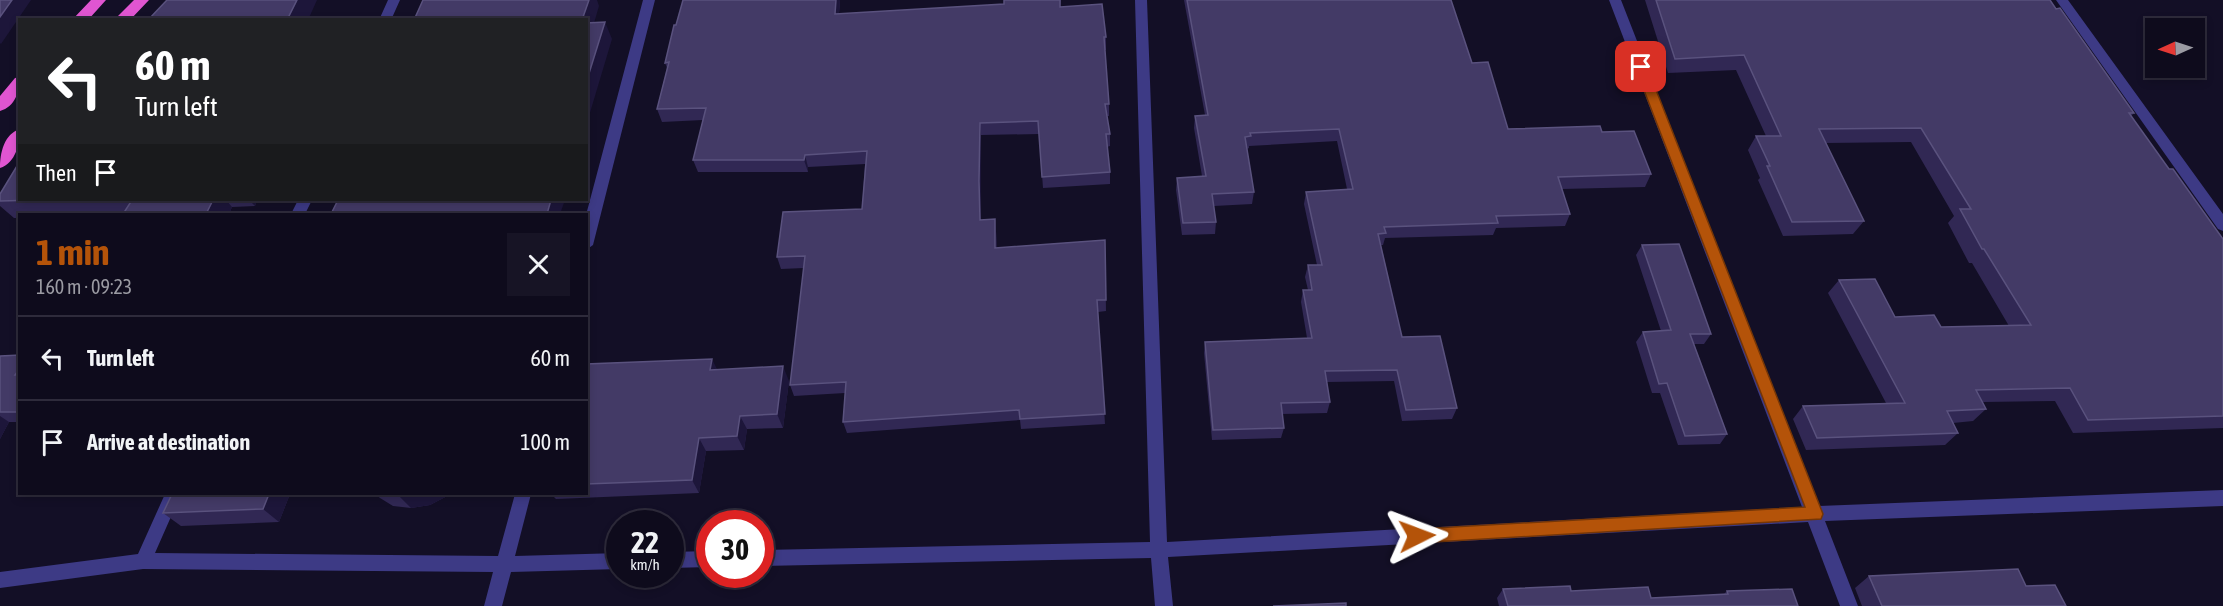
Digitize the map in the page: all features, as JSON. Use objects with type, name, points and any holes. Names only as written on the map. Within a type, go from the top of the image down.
[{"type":"highway","points":[[81,18],[99,0]]},
{"type":"highway","points":[[123,18],[142,0]]},
{"type":"highway","points":[[0,105],[18,84]]},
{"type":"highway","points":[[0,162],[18,137]]},
{"type":"street","points":[[386,18],[394,0]]},
{"type":"street","points":[[588,237],[649,0]]},
{"type":"street","points":[[1142,0],[1159,550],[1164,606]]},
{"type":"street","points":[[1614,0],[1849,606]]},
{"type":"street","points":[[2062,0],[2223,225]]},
{"type":"street","points":[[143,561],[173,495]]},
{"type":"street","points":[[493,606],[523,495]]},
{"type":"street","points":[[774,558],[1159,550],[1815,514],[2223,498]]},
{"type":"street","points":[[0,580],[143,561],[505,564],[606,561]]},
{"type":"building","points":[[0,0],[12,0],[0,17]]},
{"type":"building","points":[[167,0],[297,0],[288,18],[150,18]]},
{"type":"building","points":[[423,0],[589,0],[583,18],[415,18]]},
{"type":"building","points":[[683,0],[836,0],[835,14],[1004,4],[1004,0],[1060,0],[1060,7],[1102,4],[1106,37],[1104,37],[1109,104],[1105,104],[1110,134],[1106,134],[1110,172],[1042,177],[1038,121],[980,123],[979,181],[980,220],[995,219],[995,248],[1105,240],[1106,300],[1097,300],[1105,414],[1020,419],[1019,410],[843,422],[846,382],[790,385],[805,256],[777,257],[783,212],[862,209],[867,151],[805,155],[804,160],[693,160],[706,108],[657,109],[669,62],[665,63],[674,25],[676,25]]},
{"type":"building","points":[[1187,0],[1451,0],[1472,63],[1488,62],[1508,129],[1600,126],[1602,132],[1634,131],[1651,174],[1558,177],[1570,214],[1496,216],[1498,223],[1384,227],[1386,233],[1378,234],[1402,337],[1440,336],[1457,408],[1406,410],[1397,370],[1325,371],[1330,402],[1281,403],[1284,428],[1213,430],[1205,342],[1312,338],[1303,290],[1312,290],[1308,265],[1322,265],[1306,192],[1353,189],[1339,129],[1250,133],[1251,136],[1245,137],[1254,192],[1212,194],[1216,222],[1183,223],[1177,178],[1206,176],[1195,116],[1208,115]]},
{"type":"building","points":[[1656,0],[2050,0],[2056,9],[2060,8],[2134,113],[2129,113],[2223,239],[2223,416],[2088,420],[2070,388],[1976,390],[1986,409],[1947,411],[1958,433],[1817,438],[1803,406],[1905,403],[1839,280],[1875,279],[1895,317],[1934,315],[1941,327],[2031,325],[1982,249],[1960,209],[1971,209],[1921,128],[1819,129],[1864,221],[1792,222],[1756,136],[1781,136],[1744,55],[1675,59]]},
{"type":"building","points":[[605,22],[588,77],[588,23]]},
{"type":"building","points":[[18,164],[18,201],[0,201],[0,194]]},
{"type":"building","points":[[131,201],[212,201],[206,213],[124,213]]},
{"type":"building","points":[[338,201],[551,201],[547,213],[332,213]]},
{"type":"building","points":[[1679,244],[1711,334],[1690,334],[1727,434],[1685,436],[1667,383],[1659,384],[1643,332],[1671,330],[1642,245]]},
{"type":"building","points":[[18,355],[18,371],[15,375],[18,375],[18,412],[0,412],[0,356]]},
{"type":"building","points":[[712,359],[710,370],[783,366],[777,414],[740,416],[737,436],[699,438],[692,480],[588,484],[588,364]]},
{"type":"building","points":[[172,495],[269,495],[263,509],[163,513]]},
{"type":"building","points":[[2018,569],[2026,586],[2055,585],[2066,606],[1882,606],[1869,576]]},
{"type":"building","points":[[1570,586],[1571,591],[1648,587],[1651,598],[1728,594],[1727,591],[1792,589],[1798,606],[1508,606],[1503,589]]},
{"type":"building","points":[[1346,603],[1346,606],[1273,606]]},
{"type":"route","points":[[1417,536],[1815,514],[1641,67]]}]
